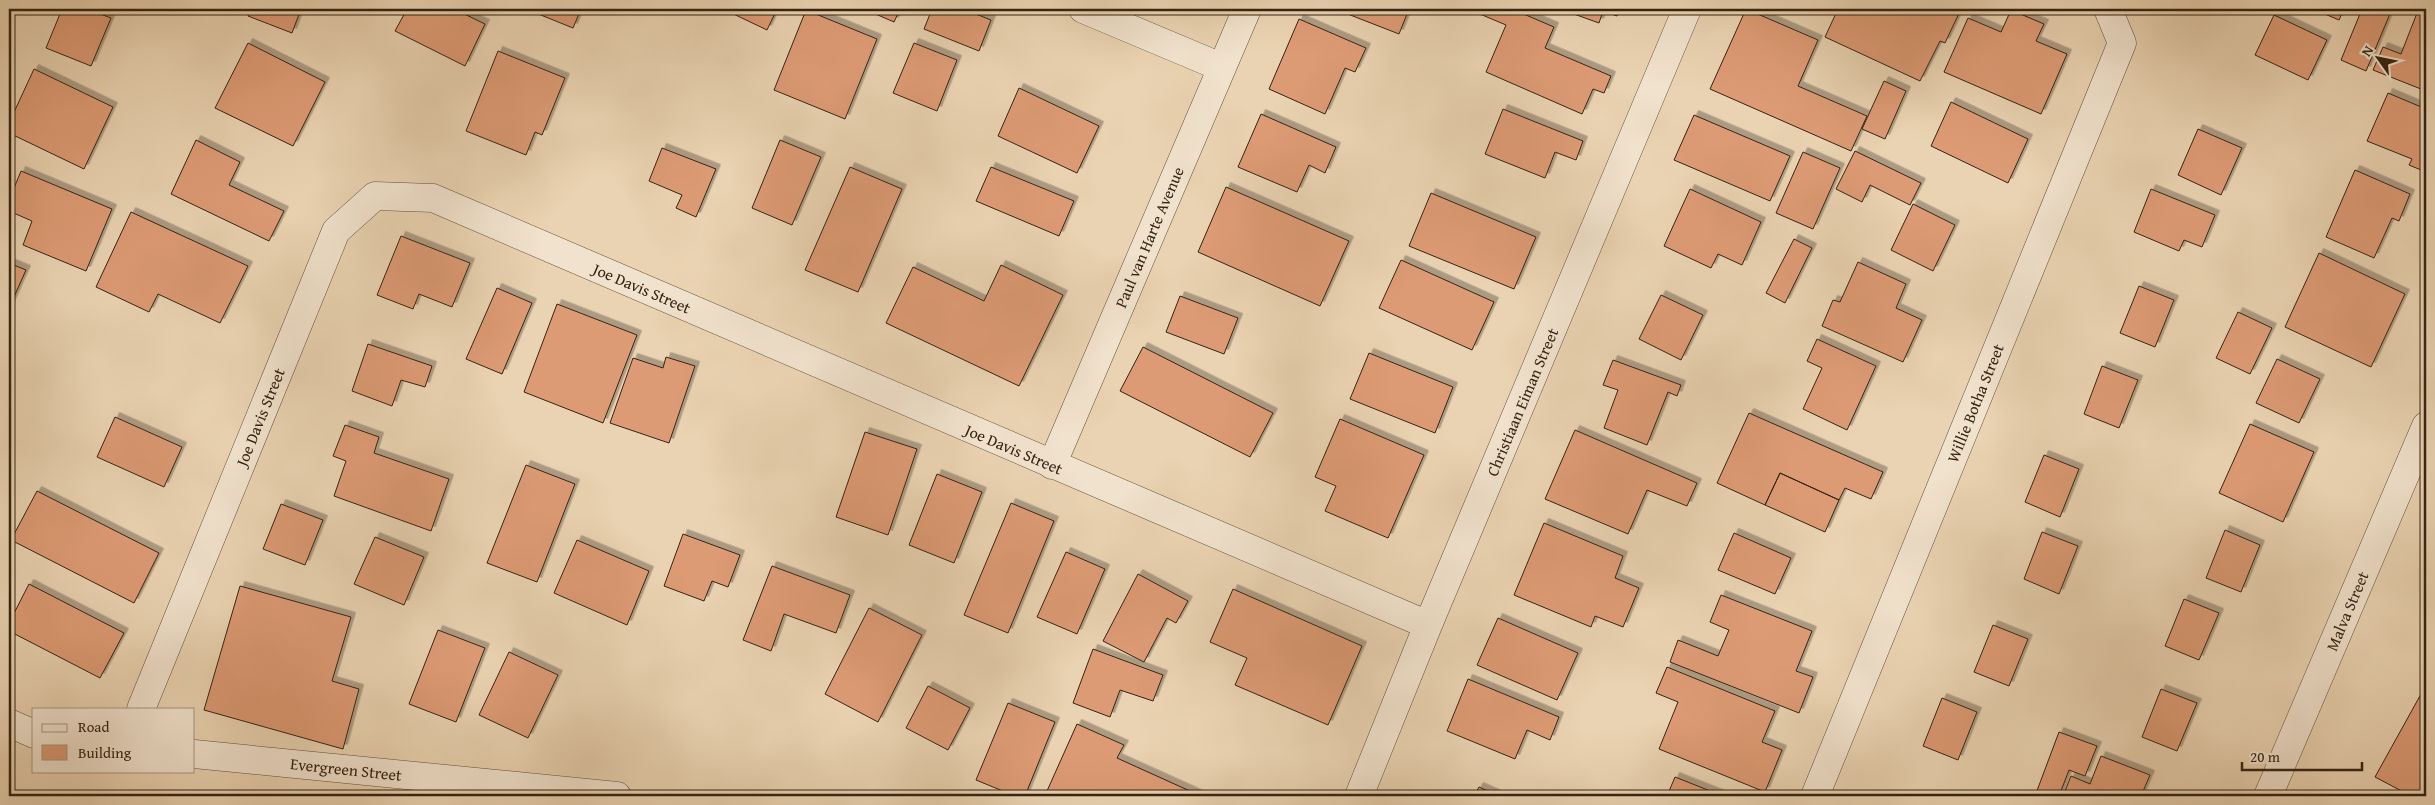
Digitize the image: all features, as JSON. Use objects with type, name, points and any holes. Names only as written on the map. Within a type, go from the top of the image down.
[{"type":"street","points":[[1083,9],[1221,67]]},
{"type":"street","name":"Paul van Harte Avenue","points":[[1052,465],[1247,9]]},
{"type":"street","name":"Christiaan Eiman Street","points":[[1359,796],[1428,625],[1687,9]]},
{"type":"street","name":"Willie Botha Street","points":[[1815,796],[2122,43],[2108,9]]},
{"type":"street","name":"Joe Davis Street","points":[[141,708],[336,231],[375,196],[432,198],[1428,625]]},
{"type":"street","name":"Malva Street","points":[[2268,796],[2426,426]]},
{"type":"street","points":[[9,724],[32,733]]},
{"type":"street","name":"Evergreen Street","points":[[195,754],[618,796]]},
{"type":"building","points":[[62,9],[87,9],[111,18],[91,66],[46,48]]},
{"type":"building","points":[[251,9],[301,9],[292,33],[248,16]]},
{"type":"building","points":[[407,9],[454,9],[485,24],[465,66],[395,31]]},
{"type":"building","points":[[526,9],[581,9],[573,28]]},
{"type":"building","points":[[723,9],[777,9],[767,30]]},
{"type":"building","points":[[864,9],[900,9],[894,22]]},
{"type":"building","points":[[932,9],[963,9],[991,20],[979,51],[924,29]]},
{"type":"building","points":[[1341,9],[1409,9],[1399,34],[1340,11]]},
{"type":"building","points":[[1468,9],[1512,9],[1554,27],[1545,48],[1611,76],[1604,93],[1593,89],[1582,114],[1486,72],[1506,25]]},
{"type":"building","points":[[1560,9],[1620,9],[1617,16],[1603,11],[1599,23]]},
{"type":"building","points":[[1746,9],[1818,40],[1798,86],[1867,116],[1851,151],[1710,89]]},
{"type":"building","points":[[1838,9],[1845,9],[1855,14],[1858,9],[1961,9],[1945,43],[1940,41],[1920,81],[1825,37]]},
{"type":"building","points":[[2313,9],[2344,9],[2339,20]]},
{"type":"building","points":[[2362,9],[2392,9],[2366,71],[2341,60]]},
{"type":"building","points":[[806,10],[877,39],[845,119],[774,90]]},
{"type":"building","points":[[2011,10],[2044,24],[2036,41],[2067,54],[2041,114],[1944,72],[1968,18],[2001,32]]},
{"type":"building","points":[[2417,13],[2426,16],[2426,91],[2373,70],[2383,47],[2401,54]]},
{"type":"building","points":[[2274,15],[2327,40],[2308,80],[2255,55]]},
{"type":"building","points":[[1299,19],[1366,48],[1355,72],[1345,68],[1325,114],[1269,89]]},
{"type":"building","points":[[248,43],[325,82],[293,146],[215,108]]},
{"type":"building","points":[[914,43],[957,60],[937,111],[893,93]]},
{"type":"building","points":[[498,51],[565,78],[542,135],[535,132],[526,155],[466,131]]},
{"type":"building","points":[[34,69],[113,107],[84,169],[9,133],[9,123]]},
{"type":"building","points":[[1884,81],[1906,91],[1885,139],[1862,129]]},
{"type":"building","points":[[1019,88],[1099,126],[1077,173],[998,136]]},
{"type":"building","points":[[2388,93],[2426,109],[2426,172],[2409,165],[2412,159],[2367,141]]},
{"type":"building","points":[[1951,102],[2028,139],[2008,183],[1931,146]]},
{"type":"building","points":[[1503,109],[1583,141],[1576,160],[1555,152],[1545,178],[1485,154]]},
{"type":"building","points":[[1261,114],[1336,147],[1325,173],[1309,165],[1297,192],[1238,167]]},
{"type":"building","points":[[1694,115],[1790,156],[1770,201],[1674,160]]},
{"type":"building","points":[[2198,129],[2242,148],[2221,195],[2178,175]]},
{"type":"building","points":[[196,140],[240,162],[229,185],[284,211],[269,241],[171,194]]},
{"type":"building","points":[[780,140],[821,157],[792,225],[752,208]]},
{"type":"building","points":[[662,148],[716,169],[696,217],[676,208],[682,195],[649,181]]},
{"type":"building","points":[[1855,151],[1921,183],[1910,205],[1870,185],[1862,202],[1836,189]]},
{"type":"building","points":[[1803,152],[1840,168],[1813,229],[1776,213]]},
{"type":"building","points":[[850,167],[902,189],[858,292],[805,270]]},
{"type":"building","points":[[991,167],[1074,201],[1059,236],[976,201]]},
{"type":"building","points":[[2355,170],[2410,194],[2399,221],[2392,218],[2374,258],[2326,237]]},
{"type":"building","points":[[21,171],[112,209],[86,271],[23,245],[32,221],[9,211],[9,200]]},
{"type":"building","points":[[1226,187],[1349,241],[1320,306],[1198,252]]},
{"type":"building","points":[[1690,189],[1761,222],[1742,265],[1718,254],[1711,268],[1664,246]]},
{"type":"building","points":[[2151,189],[2215,215],[2202,247],[2184,240],[2179,251],[2134,232]]},
{"type":"building","points":[[1431,193],[1536,237],[1514,289],[1409,246]]},
{"type":"building","points":[[1913,204],[1955,225],[1933,271],[1891,250]]},
{"type":"building","points":[[131,212],[248,266],[220,323],[158,294],[149,312],[96,287]]},
{"type":"building","points":[[401,236],[470,263],[452,307],[419,294],[413,309],[377,295]]},
{"type":"building","points":[[1794,239],[1812,248],[1785,303],[1766,293]]},
{"type":"building","points":[[2319,253],[2405,294],[2371,367],[2285,327]]},
{"type":"building","points":[[1401,260],[1494,302],[1472,350],[1379,308]]},
{"type":"building","points":[[1858,262],[1906,284],[1896,308],[1922,320],[1903,362],[1822,326],[1833,300],[1840,302]]},
{"type":"building","points":[[9,263],[26,270],[9,308]]},
{"type":"building","points":[[1001,265],[1063,295],[1019,386],[886,323],[913,267],[984,301]]},
{"type":"building","points":[[2139,286],[2174,300],[2155,347],[2120,333]]},
{"type":"building","points":[[497,288],[532,303],[502,374],[466,359]]},
{"type":"building","points":[[1661,295],[1703,315],[1681,360],[1639,339]]},
{"type":"building","points":[[1180,296],[1238,318],[1224,354],[1166,332]]},
{"type":"building","points":[[557,304],[637,335],[603,423],[524,392]]},
{"type":"building","points":[[2238,312],[2272,328],[2250,374],[2216,358]]},
{"type":"building","points":[[1817,339],[1876,366],[1847,430],[1803,409],[1822,368],[1807,361]]},
{"type":"building","points":[[368,344],[432,366],[425,387],[401,380],[392,406],[352,391]]},
{"type":"building","points":[[1143,347],[1273,413],[1250,457],[1120,391]]},
{"type":"building","points":[[1369,353],[1453,387],[1435,433],[1350,399]]},
{"type":"building","points":[[666,357],[695,366],[669,443],[610,423],[633,358],[663,368]]},
{"type":"building","points":[[2277,359],[2320,379],[2299,423],[2256,403]]},
{"type":"building","points":[[1613,360],[1681,385],[1677,396],[1668,392],[1647,445],[1604,428],[1618,390],[1603,385]]},
{"type":"building","points":[[2102,366],[2138,380],[2119,428],[2084,414]]},
{"type":"building","points":[[1749,413],[1883,472],[1871,499],[1845,488],[1839,500],[1780,473],[1765,505],[1717,483]]},
{"type":"building","points":[[115,417],[182,447],[164,487],[97,457]]},
{"type":"building","points":[[1340,419],[1424,455],[1388,538],[1325,511],[1336,486],[1315,477]]},
{"type":"building","points":[[2250,424],[2314,452],[2283,522],[2219,493]]},
{"type":"building","points":[[345,425],[379,437],[374,453],[449,479],[431,531],[334,496],[346,461],[333,456]]},
{"type":"building","points":[[1575,430],[1697,483],[1687,506],[1647,490],[1628,534],[1545,499]]},
{"type":"building","points":[[865,432],[917,449],[888,535],[836,517]]},
{"type":"building","points":[[2044,455],[2079,469],[2060,517],[2025,502]]},
{"type":"building","points":[[526,465],[575,484],[537,582],[487,563]]},
{"type":"building","points":[[1780,473],[1839,500],[1825,532],[1765,505]]},
{"type":"building","points":[[937,474],[982,492],[954,563],[909,545]]},
{"type":"building","points":[[37,491],[159,553],[134,603],[11,540]]},
{"type":"building","points":[[1011,503],[1054,521],[1008,633],[964,615]]},
{"type":"building","points":[[281,504],[323,520],[305,565],[263,549]]},
{"type":"building","points":[[1544,523],[1623,556],[1615,578],[1639,588],[1623,627],[1595,616],[1591,627],[1514,595]]},
{"type":"building","points":[[2225,530],[2260,545],[2241,592],[2206,578]]},
{"type":"building","points":[[2042,532],[2078,546],[2059,594],[2024,579]]},
{"type":"building","points":[[1734,533],[1791,558],[1775,594],[1718,570]]},
{"type":"building","points":[[683,534],[740,555],[728,587],[712,581],[704,601],[664,586]]},
{"type":"building","points":[[375,537],[424,557],[404,605],[354,584]]},
{"type":"building","points":[[577,540],[649,571],[627,625],[554,593]]},
{"type":"building","points":[[1066,552],[1105,569],[1077,634],[1037,617]]},
{"type":"building","points":[[772,566],[850,595],[836,633],[784,614],[771,651],[743,640]]},
{"type":"building","points":[[1138,574],[1188,601],[1176,623],[1167,618],[1144,662],[1103,641]]},
{"type":"building","points":[[29,584],[124,633],[100,678],[9,631],[9,623]]},
{"type":"building","points":[[240,586],[351,617],[332,681],[359,689],[343,749],[204,710]]},
{"type":"building","points":[[1233,589],[1362,646],[1328,725],[1235,685],[1247,658],[1210,642]]},
{"type":"building","points":[[1721,595],[1812,631],[1796,671],[1813,677],[1799,713],[1670,662],[1678,640],[1718,656],[1729,630],[1710,622]]},
{"type":"building","points":[[2184,599],[2219,613],[2199,660],[2165,646]]},
{"type":"building","points":[[869,608],[922,635],[878,722],[825,694]]},
{"type":"building","points":[[1498,618],[1578,653],[1557,700],[1477,665]]},
{"type":"building","points":[[1993,625],[2028,639],[2009,686],[1974,672]]},
{"type":"building","points":[[438,630],[485,648],[456,722],[409,704]]},
{"type":"building","points":[[1093,649],[1163,675],[1153,701],[1120,690],[1110,717],[1073,703]]},
{"type":"building","points":[[509,652],[558,675],[528,738],[479,715]]},
{"type":"building","points":[[1667,667],[1775,711],[1762,742],[1782,750],[1765,792],[1659,749],[1678,702],[1656,693]]},
{"type":"building","points":[[1468,679],[1559,717],[1550,740],[1527,730],[1515,759],[1447,731]]},
{"type":"building","points":[[2426,685],[2426,786],[2420,796],[2411,796],[2375,777]]},
{"type":"building","points":[[928,686],[970,708],[948,750],[906,728]]},
{"type":"building","points":[[2161,689],[2197,703],[2177,751],[2142,737]]},
{"type":"building","points":[[1942,698],[1977,712],[1958,760],[1923,746]]},
{"type":"building","points":[[1008,703],[1055,722],[1025,796],[1015,796],[976,780]]},
{"type":"building","points":[[1077,724],[1124,745],[1117,758],[1201,796],[1058,796],[1047,791]]},
{"type":"building","points":[[2059,732],[2097,746],[2085,776],[2069,770],[2059,796],[2035,796]]},
{"type":"building","points":[[2101,756],[2150,775],[2141,796],[2063,796],[2071,776],[2090,784]]},
{"type":"building","points":[[1675,777],[1723,796],[1667,796]]},
{"type":"building","points":[[1479,787],[1499,796],[1474,796]]}]
